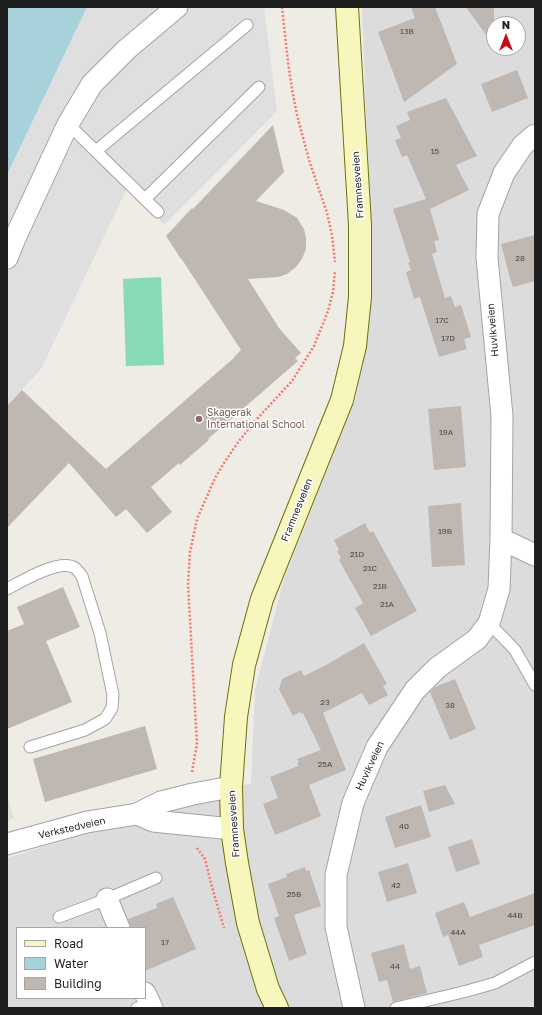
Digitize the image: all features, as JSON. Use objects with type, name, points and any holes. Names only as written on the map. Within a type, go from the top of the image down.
[{"type":"main road","name":"Framnesveien","points":[[276,1008],[268,989],[248,923],[232,829],[231,787],[236,717],[244,665],[262,599],[342,400],[355,346],[360,297],[360,225],[347,7]]},
{"type":"street","points":[[7,258],[68,124],[92,84],[127,49],[177,7]]},
{"type":"street","name":"Huvikveien","points":[[354,1008],[336,927],[336,875],[353,804],[377,747],[415,690],[437,668],[477,639],[489,623],[499,589],[502,416],[486,258],[488,214],[504,173],[523,145],[535,135]]},
{"type":"street","points":[[501,539],[535,555]]},
{"type":"street","name":"Verkstedveien","points":[[7,844],[87,822],[137,814],[161,802],[231,787]]},
{"type":"street","points":[[137,814],[153,821],[232,829]]},
{"type":"street","points":[[107,899],[119,927]]},
{"type":"lane","points":[[96,151],[247,25]]},
{"type":"lane","points":[[145,199],[259,87]]},
{"type":"lane","points":[[68,124],[158,212]]},
{"type":"lane","points":[[7,589],[49,568],[67,566],[75,568],[82,576],[100,633],[113,695],[112,708],[105,719],[85,730],[30,747]]},
{"type":"lane","points":[[489,623],[515,650],[535,685]]},
{"type":"lane","points":[[59,917],[107,899],[156,878]]},
{"type":"lane","points":[[396,1008],[495,983],[535,962]]},
{"type":"path","points":[[193,794],[192,770],[197,744],[188,585],[190,552],[199,515],[215,478],[224,463],[239,441],[292,381],[314,346],[328,311],[333,292],[335,263],[332,235],[327,213],[309,160],[297,115],[289,69],[282,7]]},
{"type":"path","points":[[195,826],[195,845],[205,860],[224,930]]},
{"type":"shaded area","points":[[87,7],[264,7],[277,111],[164,225],[129,184],[41,369],[7,406],[7,175]]},
{"type":"shaded area","points":[[362,7],[535,7],[535,1008],[7,1008],[7,858],[251,783],[255,690],[283,582],[356,398],[370,321],[370,216]]},
{"type":"shaded area","points":[[7,795],[14,818],[7,821]]},
{"type":"green space","points":[[161,277],[164,365],[126,366],[123,279]]},
{"type":"water","points":[[7,7],[87,7],[7,175]]},
{"type":"building","points":[[411,7],[435,7],[457,64],[404,102],[378,32],[415,18]]},
{"type":"building","points":[[466,7],[494,7],[494,16],[486,16],[486,35]]},
{"type":"building","points":[[517,70],[528,98],[492,112],[481,84]]},
{"type":"building","points":[[446,98],[477,156],[456,165],[469,190],[430,209],[439,240],[434,241],[437,252],[432,254],[445,298],[451,296],[455,307],[461,305],[471,337],[464,339],[467,349],[439,357],[420,297],[414,299],[406,272],[411,270],[408,263],[410,262],[393,209],[426,199],[407,155],[402,157],[395,140],[401,138],[396,126],[410,120],[407,112]]},
{"type":"building","points":[[273,125],[284,172],[256,201],[284,210],[297,218],[304,229],[306,249],[302,259],[296,267],[287,274],[278,277],[248,279],[279,328],[301,353],[295,358],[298,361],[180,465],[179,463],[151,487],[172,512],[147,533],[126,509],[116,517],[69,463],[7,528],[7,406],[22,390],[106,469],[235,357],[241,350],[166,236]]},
{"type":"building","points":[[535,235],[535,281],[513,287],[501,244]]},
{"type":"building","points":[[461,406],[466,467],[434,470],[428,409]]},
{"type":"building","points":[[461,503],[465,565],[432,567],[428,506]]},
{"type":"building","points":[[365,523],[370,533],[373,531],[417,611],[371,636],[355,608],[363,603],[339,560],[341,558],[337,551],[339,550],[334,540]]},
{"type":"building","points":[[63,587],[80,627],[46,641],[72,702],[7,729],[7,631],[24,624],[17,607]]},
{"type":"building","points":[[364,643],[387,684],[383,686],[388,695],[369,705],[362,693],[323,713],[346,770],[309,785],[321,816],[275,835],[263,804],[278,798],[270,777],[298,766],[297,763],[299,762],[297,759],[321,750],[303,713],[301,714],[300,712],[293,716],[279,689],[282,679],[301,670],[304,676]]},
{"type":"building","points":[[455,679],[476,729],[450,740],[430,692],[435,687]]},
{"type":"building","points":[[145,726],[157,769],[45,802],[33,759]]},
{"type":"building","points":[[445,785],[455,804],[429,812],[423,791]]},
{"type":"building","points":[[421,805],[431,837],[395,848],[385,817]]},
{"type":"building","points":[[472,839],[480,864],[456,872],[448,847]]},
{"type":"building","points":[[408,863],[417,893],[387,902],[378,872]]},
{"type":"building","points":[[305,867],[306,871],[309,870],[321,906],[294,915],[307,954],[289,961],[274,918],[279,916],[268,884],[287,877],[286,874]]},
{"type":"building","points":[[535,893],[535,925],[479,945],[483,957],[459,966],[448,935],[443,937],[435,913],[464,902],[470,917]]},
{"type":"building","points":[[173,897],[196,949],[146,971],[146,927],[131,927],[128,919],[157,908],[156,904]]},
{"type":"building","points":[[404,944],[410,969],[420,966],[427,993],[393,1002],[387,980],[379,982],[371,953]]},
{"type":"place","name":"Skagerak International School","points":[[199,419]]}]
